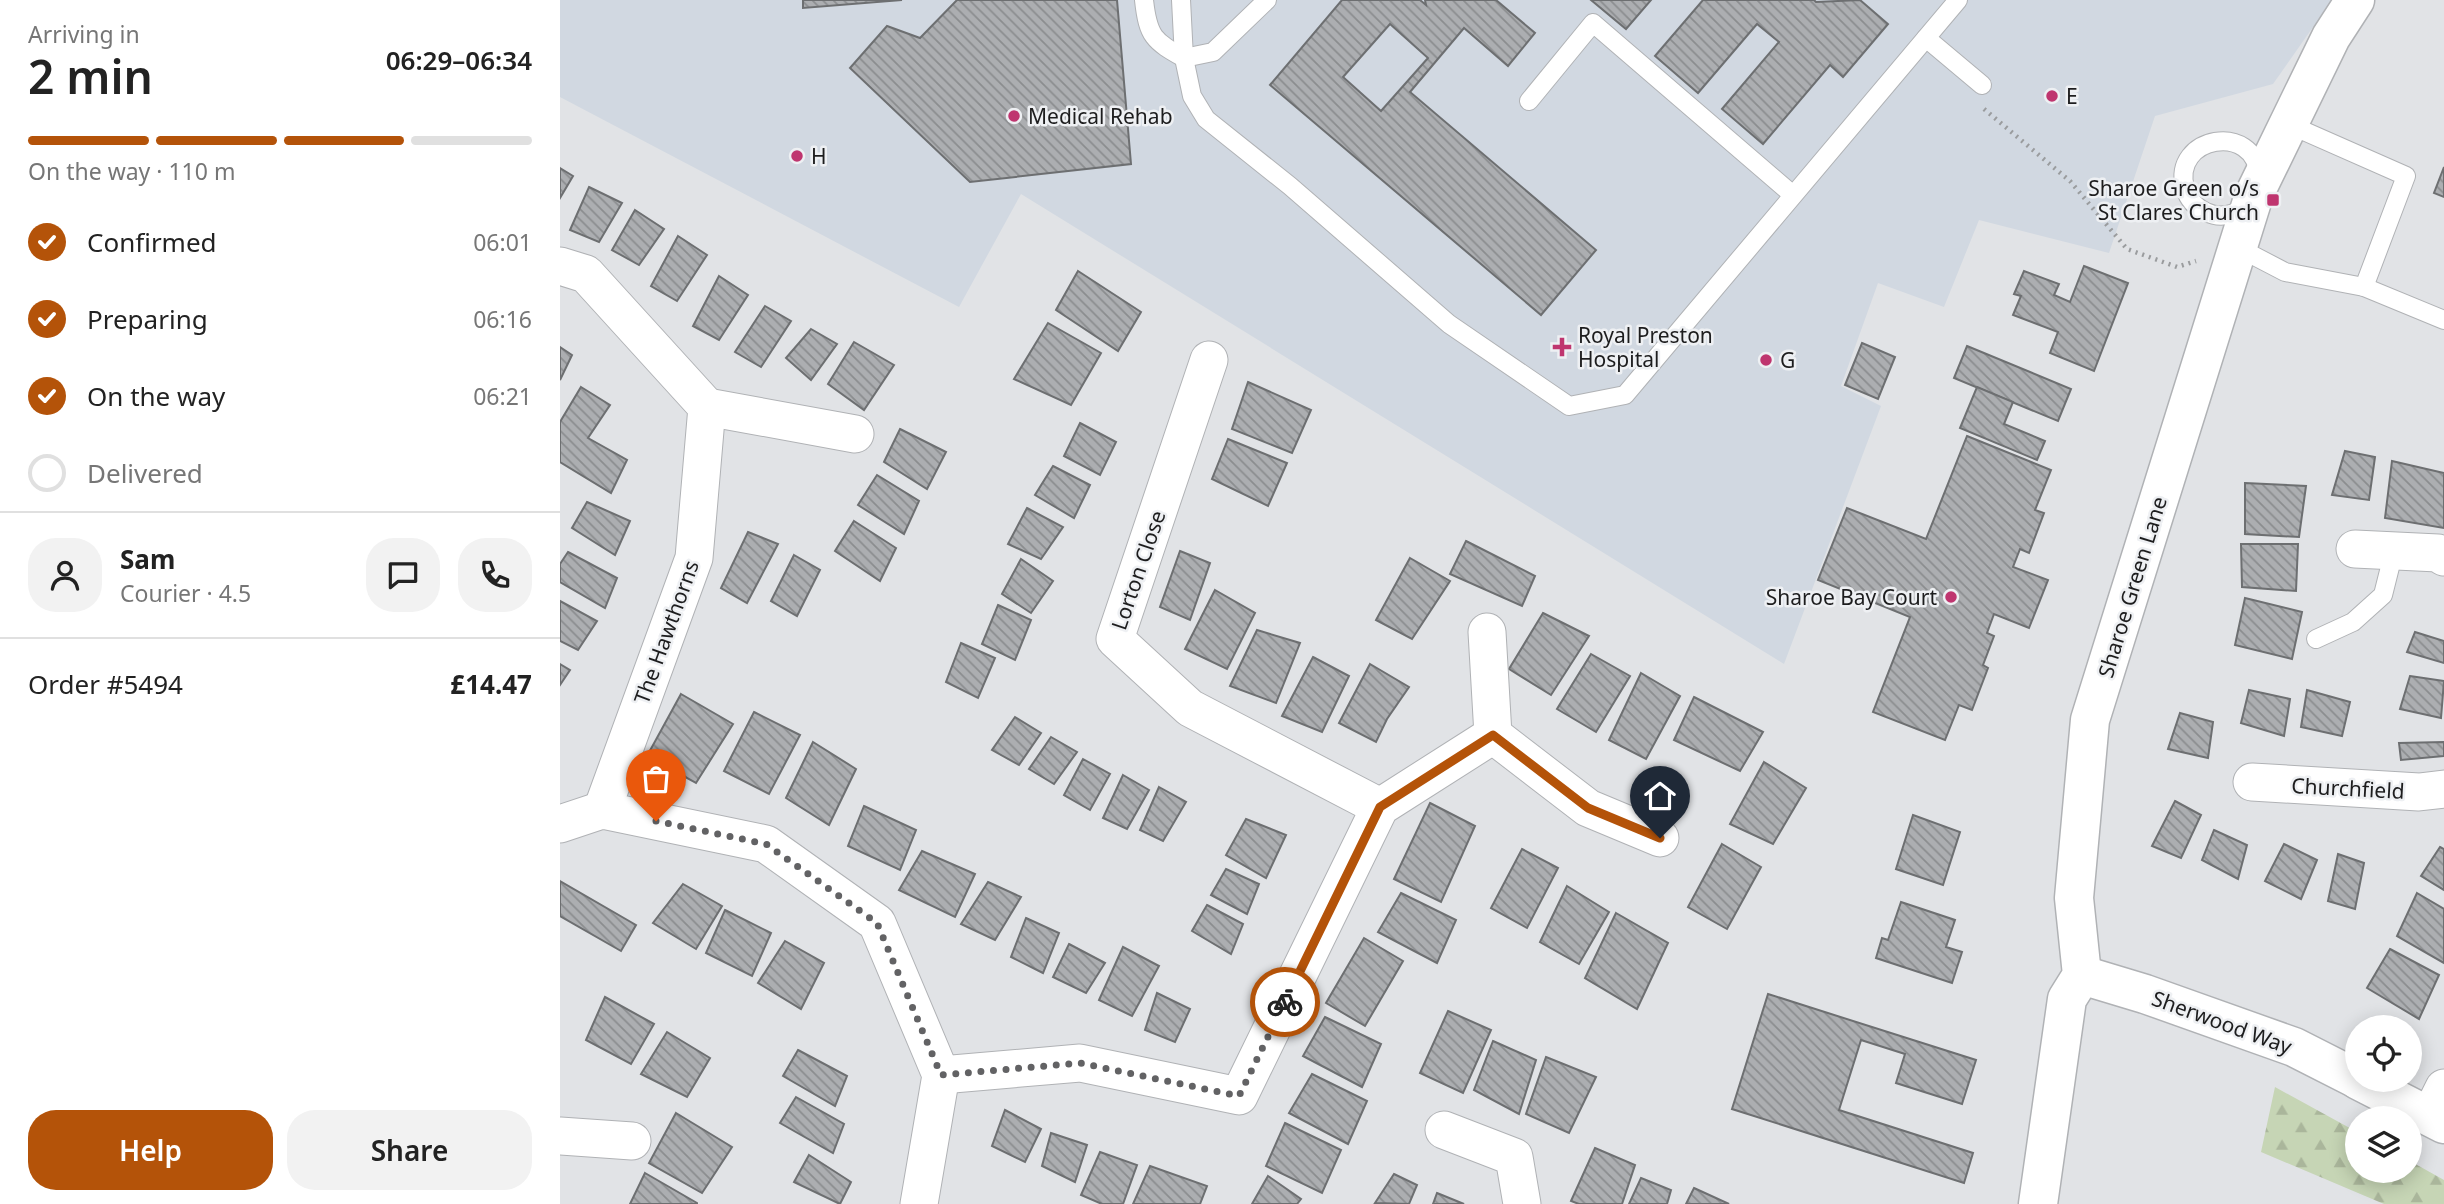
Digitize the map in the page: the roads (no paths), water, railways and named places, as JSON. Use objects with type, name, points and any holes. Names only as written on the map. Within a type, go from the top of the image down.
[{"type":"street","name":"Sharoe Green Lane","points":[[2082,975],[2074,898],[2090,720],[2257,189],[2332,37],[2355,0]]},
{"type":"street","points":[[560,266],[586,274],[707,407],[855,435]]},
{"type":"street","name":"Lorton Close","points":[[1209,360],[1115,639],[1190,708],[1380,807]]},
{"type":"street","name":"The Hawthorns","points":[[602,810],[694,558],[707,407]]},
{"type":"street","points":[[2355,549],[2438,553],[2444,557]]},
{"type":"street","points":[[1487,632],[1493,735],[1588,808],[1660,838]]},
{"type":"street","points":[[941,1075],[1080,1063],[1239,1096],[1380,807],[1493,735]]},
{"type":"street","name":"Churchfield","points":[[2252,782],[2419,792],[2444,789]]},
{"type":"street","points":[[560,824],[602,810],[766,844],[877,923],[941,1075],[919,1204]]},
{"type":"street","name":"Sherwood Way","points":[[2082,975],[2145,994],[2294,1047],[2345,1072]]},
{"type":"street","points":[[2038,1204],[2067,999],[2082,975]]},
{"type":"street","name":"Sherwood Way","points":[[2393,1092],[2439,1109]]},
{"type":"street","points":[[1444,1130],[1514,1157],[1522,1204]]},
{"type":"street","points":[[560,1136],[632,1141]]},
{"type":"lane","points":[[1144,0],[1146,18],[1154,38],[1184,58],[1213,52],[1267,0]]},
{"type":"lane","points":[[1181,0],[1184,58],[1192,96],[1206,119],[1290,186],[1449,324],[1569,406],[1625,394],[1958,0]]},
{"type":"lane","points":[[1529,101],[1593,23],[1793,195]]},
{"type":"lane","points":[[1926,38],[1979,94]]},
{"type":"lane","points":[[2288,124],[2406,176],[2364,287]]},
{"type":"lane","points":[[2211,141],[2236,143],[2254,159],[2259,171],[2257,189],[2248,205],[2237,212],[2213,215],[2192,202],[2183,179],[2185,167],[2191,156],[2211,141]]},
{"type":"lane","points":[[2237,247],[2285,272],[2364,287],[2444,320]]},
{"type":"lane","points":[[2316,639],[2353,622],[2383,595],[2393,551]]},
{"type":"place","name":"E","points":[[2052,96]]},
{"type":"place","name":"Medical Rehab","points":[[1014,116]]},
{"type":"place","name":"H","points":[[797,156]]},
{"type":"place","name":"Sharoe Green o/s St Clares Church","points":[[2273,200]]},
{"type":"place","name":"Royal Preston Hospital","points":[[1562,347]]},
{"type":"place","name":"G","points":[[1766,360]]},
{"type":"place","name":"Sharoe Bay Court","points":[[1951,597]]}]
